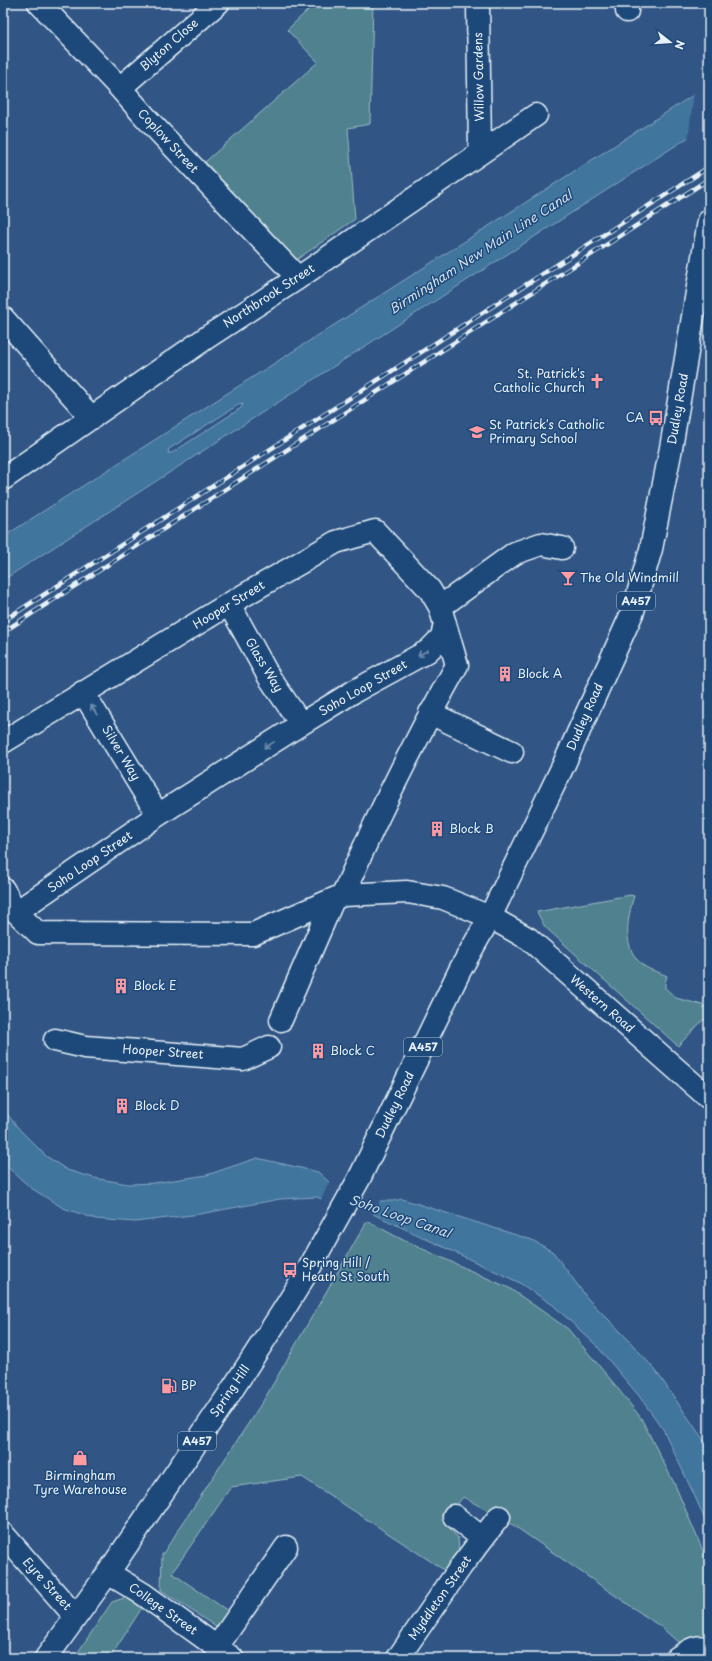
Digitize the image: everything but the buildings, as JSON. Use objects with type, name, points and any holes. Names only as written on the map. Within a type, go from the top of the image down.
[{"type":"street","name":"Coplow Street","points":[[39,3],[298,278]]},
{"type":"street","name":"Blyton Close","points":[[120,88],[218,3]]},
{"type":"street","name":"Willow Gardens","points":[[478,3],[480,151]]},
{"type":"street","name":"Northbrook Street","points":[[3,479],[209,336],[298,278],[480,151],[536,115]]},
{"type":"street","name":"Dudley Road","points":[[338,1218],[460,970],[490,917],[564,764],[634,611],[651,549],[668,464],[706,259],[709,221]]},
{"type":"street","points":[[3,318],[92,418]]},
{"type":"street","name":"Hooper Street","points":[[3,742],[229,604],[336,542],[375,532],[430,590],[442,615],[456,666],[430,713],[368,836],[281,1020]]},
{"type":"street","points":[[442,615],[515,553],[541,544],[562,548]]},
{"type":"street","name":"Glass Way","points":[[229,604],[269,677],[302,724]]},
{"type":"street","name":"Soho Loop Street","points":[[16,912],[158,815],[353,692],[428,651],[442,637],[442,615]]},
{"type":"street","name":"Silver Way","points":[[83,692],[158,815]]},
{"type":"street","points":[[430,713],[512,752]]},
{"type":"street","points":[[3,889],[16,912],[38,933],[252,934],[338,898]]},
{"type":"street","name":"Western Road","points":[[338,898],[407,892],[443,898],[490,917],[529,939],[709,1098]]},
{"type":"street","name":"Hooper Street","points":[[55,1040],[85,1046],[243,1059],[269,1047]]},
{"type":"street","name":"Spring Hill","points":[[46,1658],[75,1616],[108,1573],[279,1318],[338,1218]]},
{"type":"street","points":[[454,1516],[482,1538]]},
{"type":"street","name":"Myddleton Street","points":[[398,1658],[462,1565],[499,1517]]},
{"type":"street","name":"Eyre Street","points":[[3,1534],[75,1616]]},
{"type":"street","name":"College Street","points":[[108,1573],[143,1594],[225,1652],[286,1547]]},
{"type":"street","points":[[677,1658],[692,1648],[704,1647],[709,1649]]},
{"type":"green space","points":[[302,3],[373,3],[370,124],[348,128],[355,219],[296,260],[205,162],[318,62],[287,30],[308,10]]},
{"type":"green space","points":[[630,895],[634,896],[629,914],[628,933],[632,951],[637,959],[647,968],[667,976],[665,988],[676,998],[702,1005],[709,1009],[709,1017],[705,1021],[704,1019],[678,1046],[545,927],[537,912]]},
{"type":"green space","points":[[367,1221],[403,1240],[509,1288],[568,1329],[611,1380],[641,1418],[675,1485],[709,1565],[709,1642],[680,1644],[661,1627],[510,1523],[463,1497],[444,1521],[458,1538],[459,1551],[444,1570],[302,1477],[231,1487],[172,1573],[231,1613],[219,1629],[161,1590],[162,1555],[265,1398]]},
{"type":"green space","points":[[127,1597],[143,1606],[110,1658],[74,1658],[112,1602]]},
{"type":"water","name":"Birmingham New Main Line Canal","points":[[709,85],[709,124],[3,580],[3,537]],"holes":[[[243,404],[241,408],[172,453],[168,453],[169,449],[238,405]]]},
{"type":"water","name":"Soho Loop Canal","points":[[3,1109],[20,1130],[46,1156],[67,1170],[94,1178],[128,1184],[154,1183],[207,1175],[257,1158],[318,1172],[329,1182],[379,1201],[393,1201],[402,1199],[532,1240],[553,1252],[588,1299],[624,1335],[656,1371],[709,1448],[709,1530],[663,1429],[639,1396],[596,1345],[553,1305],[518,1282],[371,1213],[316,1197],[280,1199],[200,1214],[135,1222],[96,1219],[63,1208],[31,1188],[3,1163]]},
{"type":"pier","points":[[709,83],[709,126],[688,140],[694,92]]},
{"type":"pier","points":[[330,1180],[381,1199],[372,1216],[321,1200]]},
{"type":"railway","points":[[3,621],[709,167]]},
{"type":"railway","points":[[3,632],[709,179]]},
{"type":"place","name":"St. Patrick's Catholic Church","points":[[597,381]]},
{"type":"place","name":"CA","points":[[656,418]]},
{"type":"place","name":"St Patrick's Catholic Primary School","points":[[477,432]]},
{"type":"place","name":"The Old Windmill","points":[[568,578]]},
{"type":"place","name":"Block A","points":[[505,674]]},
{"type":"place","name":"Block B","points":[[437,829]]},
{"type":"place","name":"Block E","points":[[121,986]]},
{"type":"place","name":"Block C","points":[[318,1051]]},
{"type":"place","name":"Block D","points":[[122,1106]]},
{"type":"place","name":"Spring Hill / Heath St South","points":[[290,1270]]},
{"type":"place","name":"BP","points":[[169,1386]]},
{"type":"place","name":"Birmingham Tyre Warehouse","points":[[80,1458]]}]
